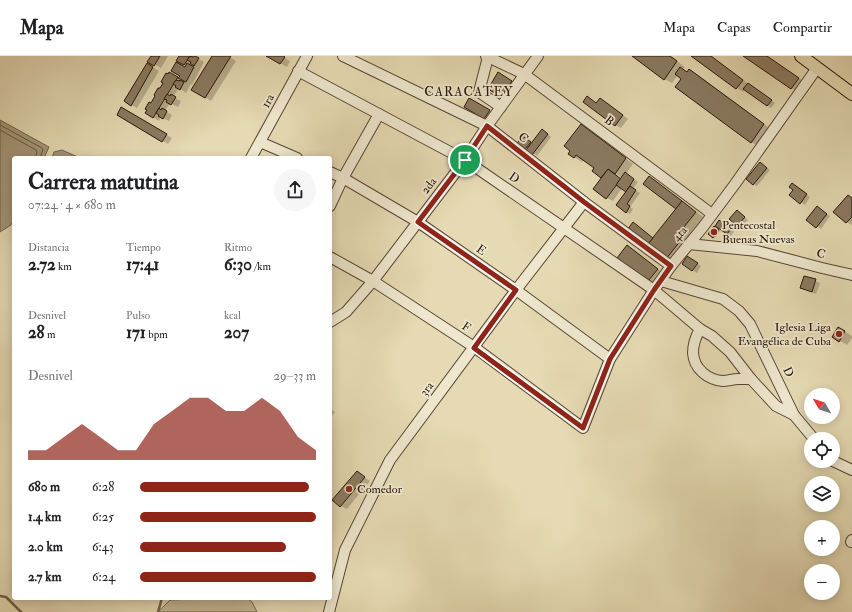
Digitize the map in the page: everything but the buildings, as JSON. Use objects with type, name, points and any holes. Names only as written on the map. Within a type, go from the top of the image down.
[{"type":"main road","points":[[801,56],[852,94]]},
{"type":"street","name":"1ra","points":[[252,156],[306,56]]},
{"type":"street","name":"C","points":[[343,56],[487,126],[584,202],[671,266]]},
{"type":"street","name":"B","points":[[487,56],[524,74],[712,214]]},
{"type":"street","points":[[487,56],[479,92],[501,107]]},
{"type":"street","name":"2da","points":[[332,321],[346,312],[373,281],[465,160],[487,126],[538,56]]},
{"type":"street","name":"4ta","points":[[583,428],[610,359],[654,290],[735,184],[817,68]]},
{"type":"street","name":"D","points":[[298,71],[465,160],[654,290],[730,352],[751,379],[776,406],[794,415]]},
{"type":"street","points":[[332,202],[343,178],[379,114]]},
{"type":"street","points":[[260,142],[292,156]]},
{"type":"street","name":"E","points":[[332,173],[418,222],[516,290],[610,359]]},
{"type":"street","name":"3ra","points":[[329,612],[345,550],[390,460],[516,290],[584,202]]},
{"type":"street","points":[[703,227],[708,240],[713,246]]},
{"type":"street","name":"C","points":[[689,244],[757,251],[852,275]]},
{"type":"street","name":"F","points":[[332,258],[373,281],[474,348],[583,428]]},
{"type":"street","name":"D","points":[[661,281],[723,299],[739,311],[750,324],[794,415],[808,432]]},
{"type":"street","points":[[700,329],[696,336],[693,353],[697,367],[703,373],[710,378],[722,380],[751,379]]},
{"type":"street","points":[[840,464],[852,470]]},
{"type":"shaded area","points":[[170,600],[250,600],[257,612],[158,612]]},
{"type":"water","points":[[0,120],[49,147],[45,156],[12,156],[12,223],[0,232]]},
{"type":"water","points":[[62,150],[76,156],[53,156],[54,152]]},
{"type":"waterway","points":[[0,596],[6,597],[21,612]]},
{"type":"waterway","points":[[158,612],[161,600]]},
{"type":"place","name":"Pentecostal Buenas Nuevas","points":[[714,232]]},
{"type":"place","name":"Iglesia Liga Evangélica de Cuba","points":[[839,334]]},
{"type":"place","name":"Comedor","points":[[349,489]]},
{"type":"district","name":"CARACATEY","points":[[469,92]]},
{"type":"route","points":[[487,126],[584,202],[671,266],[610,359],[583,428],[474,348],[516,290],[418,222],[465,160],[487,126]]}]
